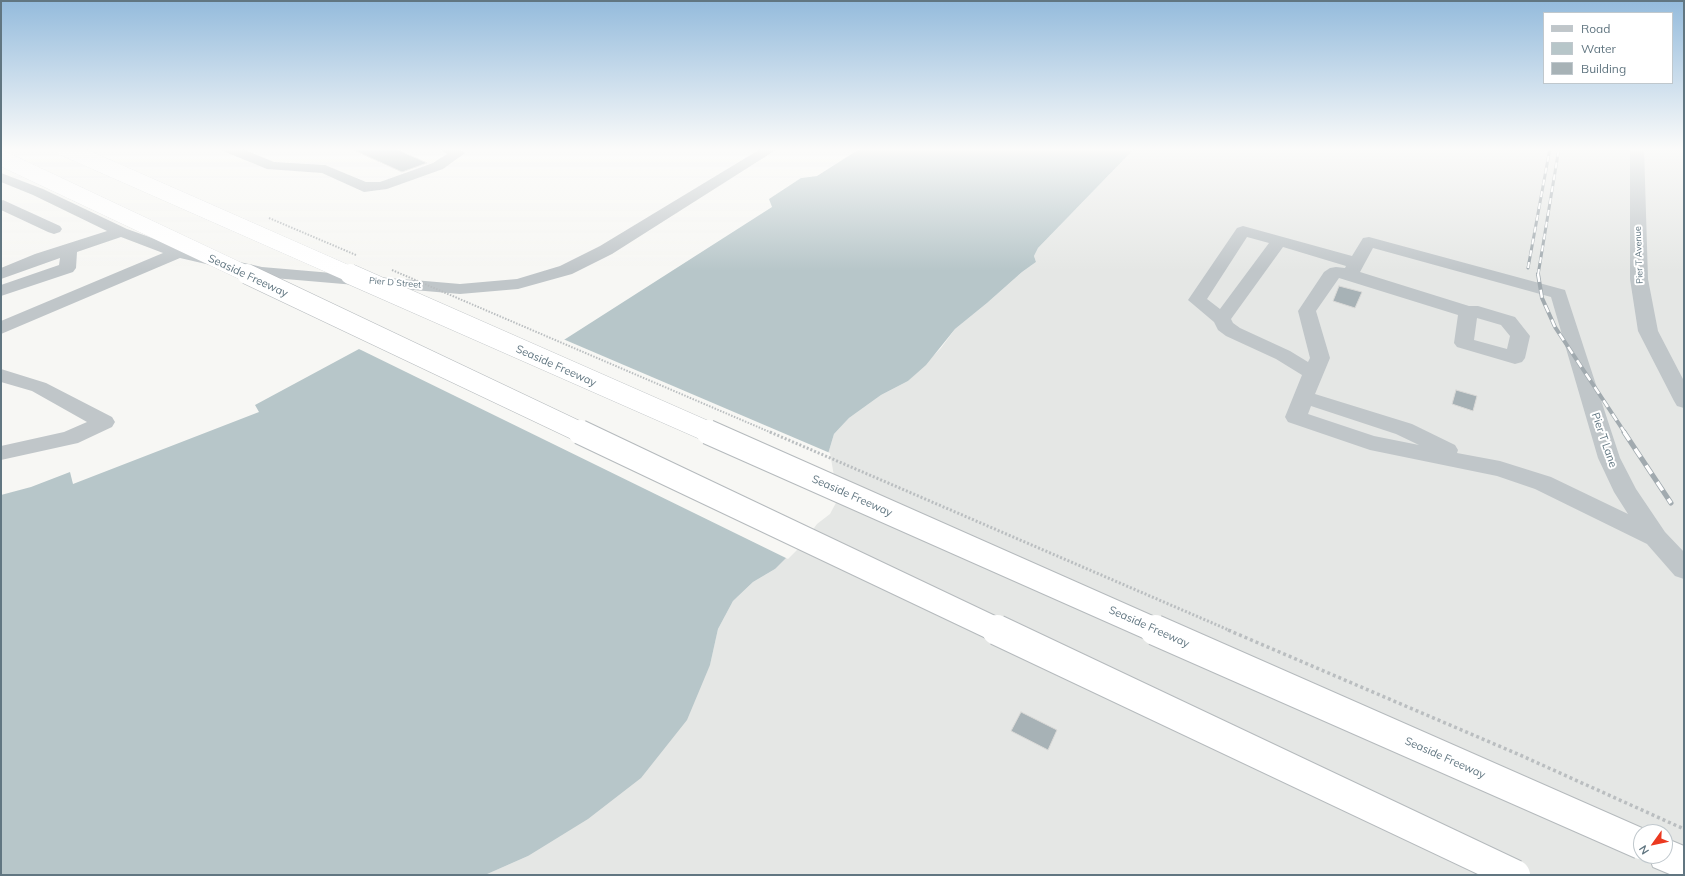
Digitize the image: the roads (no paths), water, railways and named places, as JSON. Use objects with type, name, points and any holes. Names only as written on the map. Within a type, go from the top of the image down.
[{"type":"highway","name":"Seaside Freeway","points":[[66,189],[1514,875]]},
{"type":"highway","name":"Seaside Freeway","points":[[157,189],[1633,840]]},
{"type":"highway","points":[[1673,858],[1684,863]]},
{"type":"street","name":"Pier D Street","points":[[30,189],[120,232],[178,253],[262,272],[460,289],[518,284],[566,270],[587,260],[704,189]]},
{"type":"street","name":"Pier T Avenue","points":[[1638,189],[1639,279],[1648,331],[1684,401]]},
{"type":"street","points":[[2,205],[38,192]]},
{"type":"street","points":[[2,205],[54,228]]},
{"type":"street","points":[[1313,373],[1283,355],[1233,332],[1224,326],[1222,319],[1197,300],[1242,231],[1279,241],[1468,312]]},
{"type":"street","points":[[1,274],[120,232]]},
{"type":"street","points":[[1222,319],[1279,241]]},
{"type":"street","name":"Pier T Lane","points":[[1353,268],[1369,242],[1559,294],[1609,458],[1626,492],[1656,538],[1684,569]]},
{"type":"street","points":[[1,292],[67,268],[69,249]]},
{"type":"street","points":[[1,328],[178,253]]},
{"type":"street","points":[[1353,268],[1336,272],[1330,276],[1307,311],[1320,358],[1296,416],[1370,443],[1500,469],[1543,483],[1656,538]]},
{"type":"street","points":[[1,374],[39,386],[104,422],[70,438],[1,453]]},
{"type":"water","points":[[784,189],[1095,189],[1038,248],[1034,256],[1036,262],[1022,272],[955,329],[926,365],[908,381],[881,395],[849,418],[834,434],[828,454],[815,523],[799,545],[775,569],[753,582],[733,601],[718,629],[710,665],[687,720],[641,778],[588,819],[528,856],[485,875],[1,875],[1,495],[31,487],[70,472],[73,484],[259,412],[255,405],[359,349],[480,364],[498,363],[556,345],[772,207],[769,199]]},
{"type":"railway","points":[[1528,268],[1543,189]]},
{"type":"railway","points":[[1538,274],[1552,189]]},
{"type":"railway","points":[[1538,274],[1542,298],[1555,327],[1625,433]]},
{"type":"railway","points":[[1624,432],[1671,503]]}]
